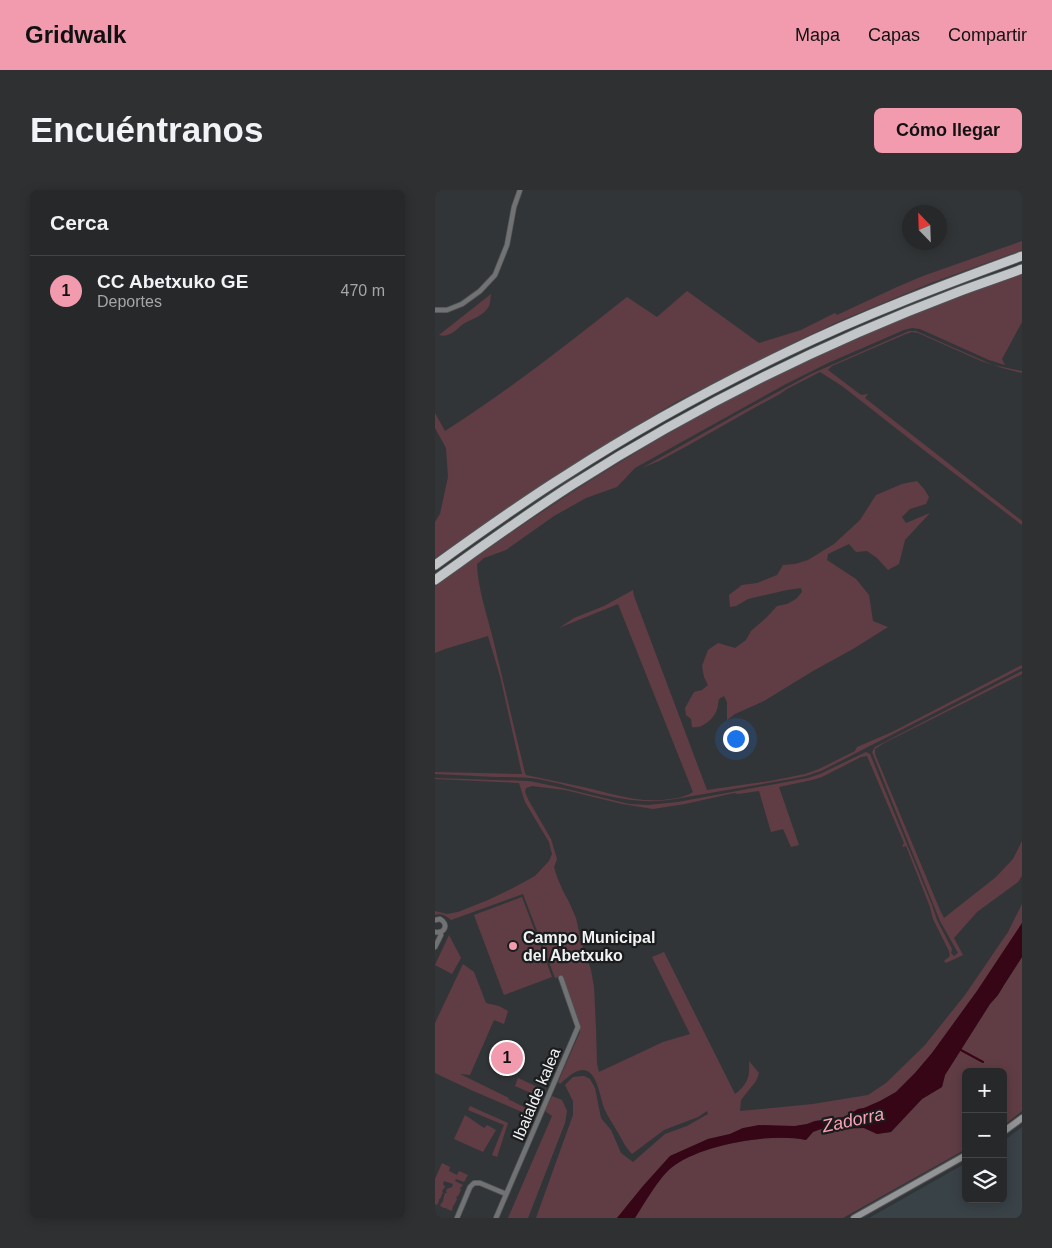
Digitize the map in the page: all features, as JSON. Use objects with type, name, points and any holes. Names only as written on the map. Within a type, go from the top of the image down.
[{"type":"highway","points":[[435,565],[566,474],[734,379],[788,351],[861,318],[1022,256]]},
{"type":"highway","points":[[435,580],[571,486],[663,431],[736,391],[867,329],[958,292],[1022,269]]},
{"type":"main road","points":[[1007,1129],[1022,1118]]},
{"type":"main road","points":[[854,1218],[962,1157]]},
{"type":"street","points":[[435,310],[447,310],[462,304],[480,291],[495,275],[507,245],[514,207],[520,190]]},
{"type":"street","points":[[435,920],[440,919],[445,922],[444,930],[437,932],[441,935],[435,947]]},
{"type":"street","name":"Ibaialde kalea","points":[[496,1218],[578,1028],[561,978]]},
{"type":"street","points":[[457,1218],[470,1186],[474,1183],[478,1182],[506,1194]]},
{"type":"shaded area","points":[[1022,241],[1022,250],[931,283],[840,321],[676,402],[586,456],[435,558],[435,522],[440,514],[448,477],[446,448],[435,428],[435,413],[445,431],[538,366],[627,297],[657,317],[687,291],[759,343],[801,330],[835,313],[837,315],[923,276]]},
{"type":"shaded area","points":[[1022,274],[1022,322],[1002,359],[1005,365],[989,360],[920,329],[904,330],[828,363],[786,384],[635,468],[617,487],[586,498],[554,516],[506,550],[484,558],[477,564],[481,593],[526,775],[637,799],[671,799],[693,792],[618,604],[559,628],[574,618],[604,606],[633,590],[707,790],[770,781],[805,774],[819,769],[855,751],[857,747],[892,732],[1022,665],[1022,668],[821,771],[791,779],[669,800],[653,801],[603,795],[533,778],[435,774],[435,772],[522,774],[500,676],[488,636],[435,653],[435,586],[479,554],[616,465],[758,384],[860,336]]},
{"type":"shaded area","points":[[491,294],[489,306],[482,314],[463,324],[452,333],[439,335]]},
{"type":"shaded area","points":[[909,331],[916,331],[993,365],[912,332],[832,366],[828,370],[861,395],[868,394],[865,398],[1022,521],[1022,525],[842,386],[820,372],[687,446],[642,468],[811,374]]},
{"type":"shaded area","points":[[993,365],[1022,371],[1022,373],[1002,368]]},
{"type":"shaded area","points":[[917,481],[929,497],[926,504],[910,509],[902,517],[906,523],[930,513],[905,540],[899,564],[888,570],[877,558],[867,551],[856,552],[849,544],[828,554],[827,560],[856,579],[869,595],[873,621],[888,627],[764,701],[735,714],[727,720],[727,702],[724,696],[719,699],[716,712],[709,721],[699,727],[692,727],[691,719],[686,715],[685,708],[694,692],[702,690],[708,685],[702,666],[708,650],[718,643],[735,648],[746,640],[751,631],[777,606],[787,604],[796,599],[802,592],[801,588],[787,590],[748,599],[736,606],[730,607],[729,595],[742,585],[757,583],[777,575],[783,565],[808,560],[834,544],[860,520],[876,495],[902,484]]},
{"type":"shaded area","points":[[1022,671],[1022,674],[875,749],[875,754],[944,918],[996,877],[1013,859],[1022,841],[1022,876],[1018,882],[977,912],[954,938],[963,955],[946,963],[944,961],[950,956],[949,951],[933,919],[906,846],[902,847],[904,843],[867,756],[861,757],[822,777],[779,787],[799,845],[791,847],[783,829],[771,832],[759,791],[734,793],[653,809],[622,804],[565,790],[532,786],[526,788],[525,792],[529,801],[551,839],[557,859],[554,867],[557,877],[576,918],[581,941],[591,970],[594,987],[597,1064],[599,1072],[663,1042],[690,1034],[652,957],[664,952],[735,1094],[743,1087],[747,1080],[749,1061],[759,1073],[756,1081],[741,1100],[740,1111],[813,1104],[868,1095],[886,1083],[925,1045],[965,995],[1008,932],[1022,904],[1022,923],[1013,938],[932,1053],[896,1092],[845,1117],[795,1126],[743,1128],[730,1134],[708,1139],[670,1156],[617,1218],[536,1218],[573,1115],[573,1101],[565,1085],[573,1077],[584,1076],[590,1079],[595,1088],[601,1118],[611,1130],[621,1153],[633,1162],[665,1134],[687,1126],[708,1114],[707,1111],[698,1117],[664,1130],[632,1154],[625,1146],[608,1115],[598,1087],[589,1072],[584,1070],[577,1071],[560,1084],[558,1082],[580,1032],[580,1024],[563,976],[555,978],[523,894],[451,920],[444,915],[435,915],[435,911],[447,914],[458,912],[488,900],[535,876],[549,861],[552,854],[549,842],[525,802],[519,783],[435,778],[529,781],[629,804],[648,805],[678,802],[808,778],[866,752],[870,754],[937,920],[954,956],[958,953],[940,921],[872,752],[875,747]]},
{"type":"shaded area","name":"Campo Municipal del Abetxuko","points":[[522,897],[552,977],[504,995],[474,915]]},
{"type":"shaded area","points":[[449,935],[461,958],[452,974],[435,965]]},
{"type":"shaded area","points":[[1022,957],[1022,1111],[1007,1123],[1007,1068],[962,1068],[962,1151],[843,1218],[635,1218],[661,1178],[683,1160],[699,1153],[736,1142],[755,1139],[792,1138],[806,1140],[813,1132],[821,1129],[864,1128],[877,1134],[891,1132],[922,1099],[942,1087],[945,1075],[990,1004],[998,995]]},
{"type":"shaded area","points":[[463,964],[474,972],[486,1003],[499,1006],[508,1011],[504,1024],[494,1020],[470,1075],[460,1074],[534,1112],[533,1115],[529,1115],[435,1073],[435,1023]]},
{"type":"shaded area","points":[[518,1078],[544,1090],[540,1101],[537,1100],[538,1096],[515,1086]]},
{"type":"shaded area","points":[[552,1096],[562,1100],[567,1111],[565,1123],[528,1218],[508,1218],[552,1116],[545,1111]]},
{"type":"shaded area","points":[[470,1106],[508,1123],[497,1157],[492,1155],[504,1125],[468,1110]]},
{"type":"shaded area","points":[[465,1115],[484,1128],[487,1125],[496,1130],[483,1152],[454,1139]]},
{"type":"shaded area","points":[[1022,1127],[1022,1218],[869,1218],[962,1165],[962,1203],[1007,1203],[1007,1138]]},
{"type":"shaded area","points":[[442,1163],[450,1167],[449,1171],[457,1175],[459,1171],[468,1175],[464,1182],[456,1179],[455,1181],[463,1185],[456,1197],[457,1199],[452,1211],[440,1206],[445,1193],[447,1193],[447,1189],[452,1187],[453,1184],[444,1181],[445,1187],[437,1205],[435,1204],[435,1179]]},
{"type":"water","name":"Zadorra","points":[[1022,923],[1022,957],[945,1075],[942,1087],[922,1099],[891,1132],[877,1134],[864,1128],[821,1129],[813,1132],[806,1140],[792,1138],[755,1139],[717,1147],[683,1160],[671,1168],[656,1185],[635,1218],[617,1218],[670,1156],[708,1139],[730,1134],[743,1128],[759,1125],[795,1126],[845,1117],[896,1092],[932,1053],[977,991]]},
{"type":"waterway","points":[[959,1049],[983,1062]]},
{"type":"place","name":"Campo Municipal del Abetxuko","points":[[513,946]]},
{"type":"place","name":"CC Abetxuko GE","points":[[507,1058]]}]
